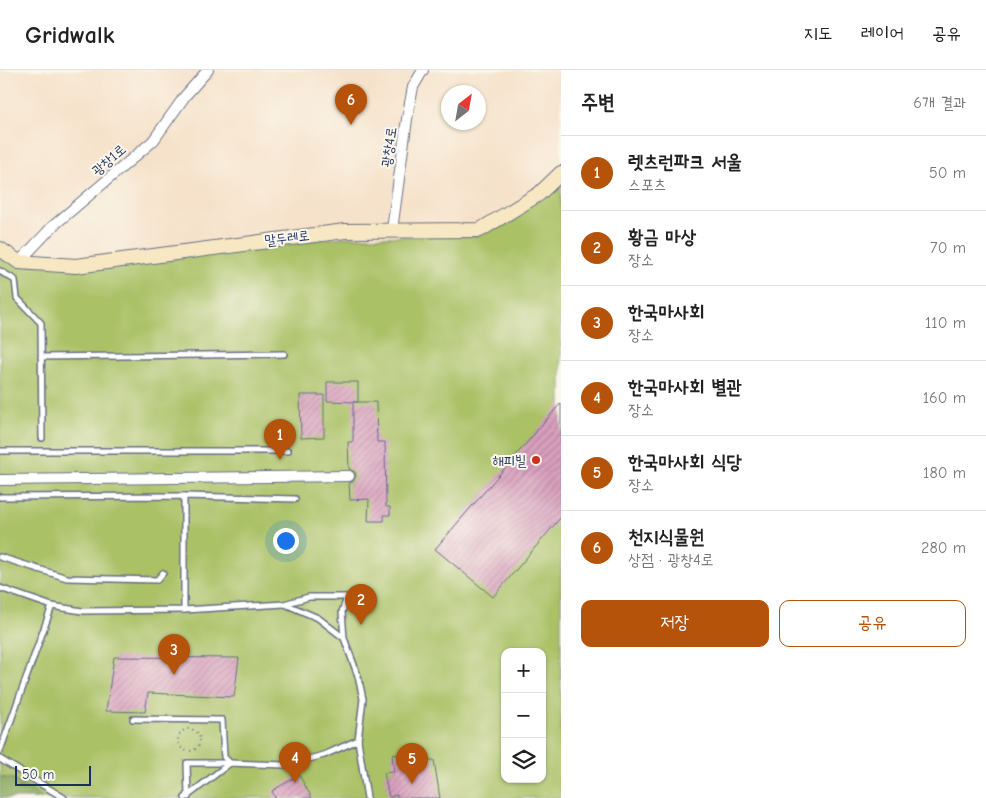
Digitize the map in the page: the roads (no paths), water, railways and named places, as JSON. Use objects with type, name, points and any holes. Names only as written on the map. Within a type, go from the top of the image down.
[{"type":"street","name":"광창1로","points":[[19,262],[53,226],[153,141],[185,96],[208,70]]},
{"type":"street","name":"광창4로","points":[[392,230],[407,119],[414,87],[423,70]]},
{"type":"street","name":"말두레로","points":[[19,262],[76,266],[345,231],[480,230],[539,194],[561,172]]},
{"type":"street","points":[[0,249],[19,262]]},
{"type":"street","points":[[0,480],[349,476]]},
{"type":"lane","points":[[0,271],[14,280],[17,298],[41,323],[42,438]]},
{"type":"lane","points":[[41,357],[284,354]]},
{"type":"lane","points":[[0,451],[288,450]]},
{"type":"lane","points":[[0,497],[184,496],[295,499]]},
{"type":"lane","points":[[184,496],[184,610]]},
{"type":"lane","points":[[0,557],[67,578],[157,580],[163,573]]},
{"type":"lane","points":[[0,588],[52,606],[82,611],[184,610],[284,604],[309,597],[347,597],[342,612],[344,638],[358,676],[362,699],[358,740],[367,798]]},
{"type":"lane","points":[[284,604],[318,618],[344,638]]},
{"type":"lane","points":[[0,752],[52,606]]},
{"type":"lane","points":[[132,719],[222,720],[224,757],[230,763]]},
{"type":"lane","points":[[187,797],[187,763],[286,765],[324,755],[358,740]]},
{"type":"lane","points":[[0,758],[64,798]]},
{"type":"lane","points":[[187,797],[230,763]]},
{"type":"place","name":"천지식물원","points":[[351,125]]},
{"type":"place","name":"렛츠런파크 서울","points":[[280,460]]},
{"type":"place","name":"해피빌","points":[[536,460]]},
{"type":"place","name":"황금 마상","points":[[361,625]]},
{"type":"place","name":"한국마사회","points":[[174,675]]},
{"type":"place","name":"한국마사회 별관","points":[[295,783]]},
{"type":"place","name":"한국마사회 식당","points":[[412,784]]}]
